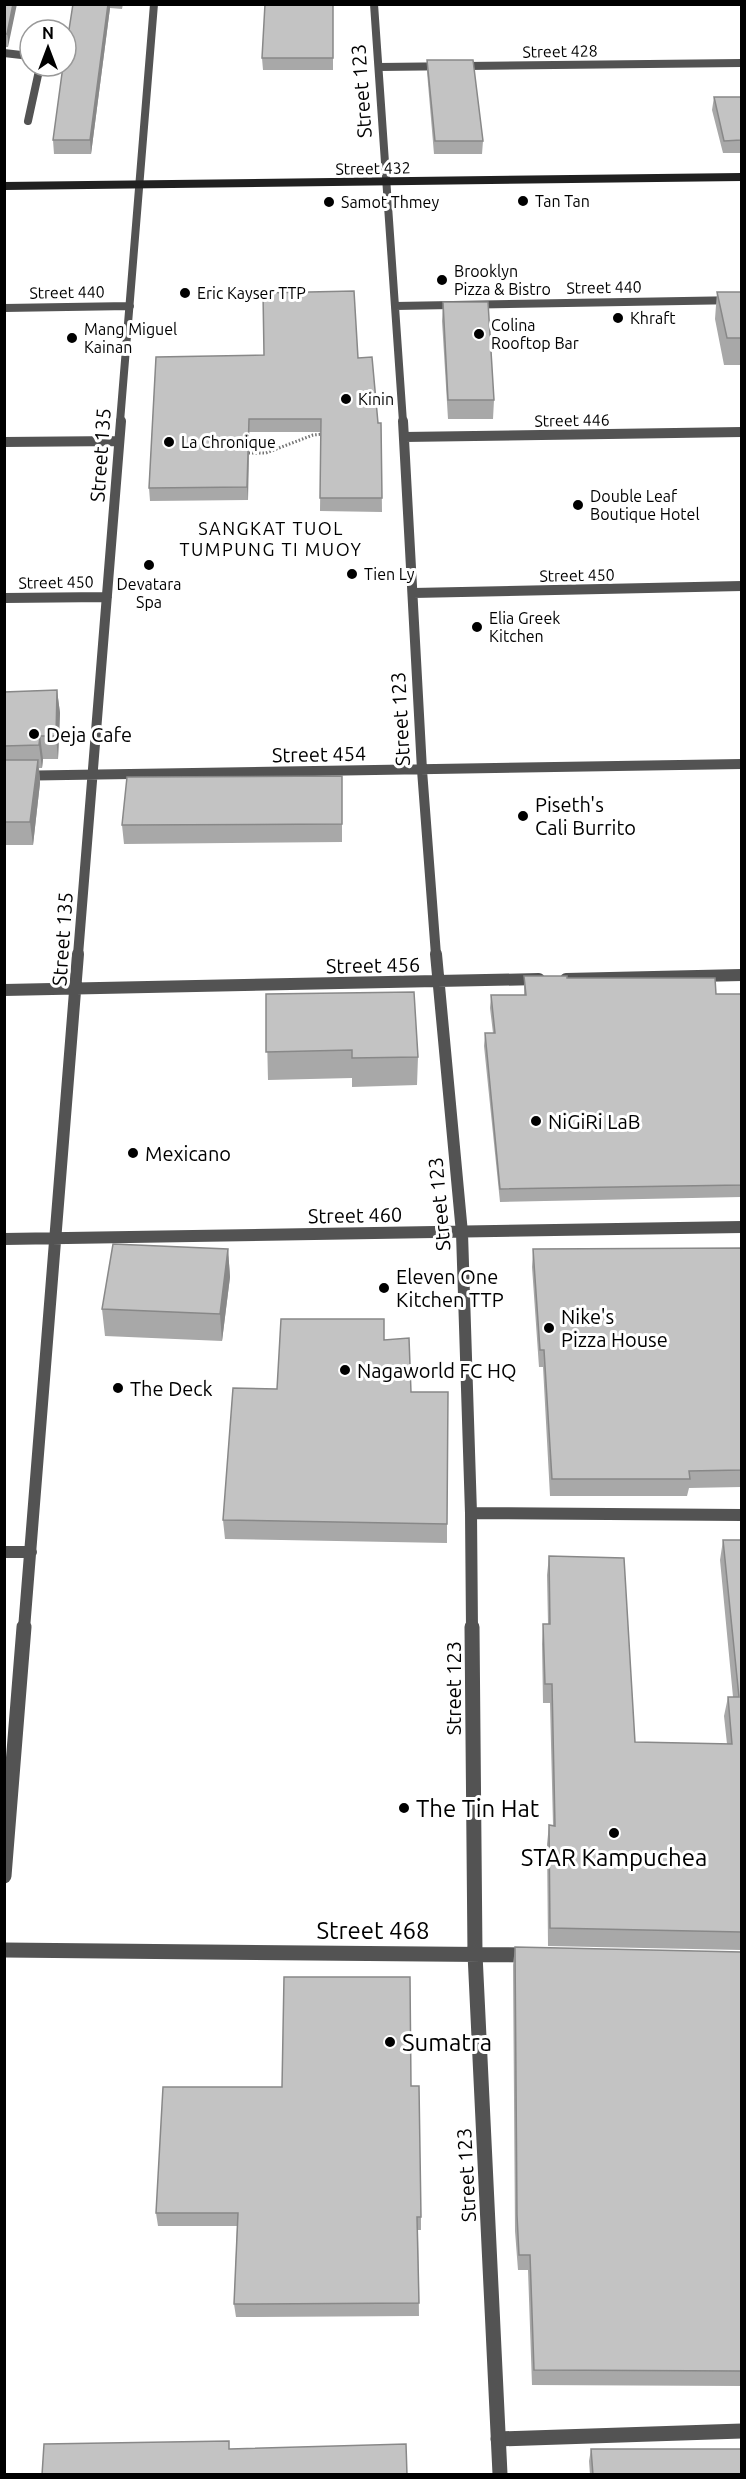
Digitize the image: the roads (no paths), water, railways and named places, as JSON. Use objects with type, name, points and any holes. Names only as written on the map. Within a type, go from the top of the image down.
[{"type":"street","name":"Street 135","points":[[4,1876],[154,4]]},
{"type":"street","name":"Street 123","points":[[374,4],[404,437],[422,770],[438,981],[462,1233],[471,1513],[475,1954],[500,2475]]},
{"type":"street","name":"Street 428","points":[[378,67],[741,63]]},
{"type":"street","points":[[28,121],[37,78]]},
{"type":"street","name":"Street 432","points":[[4,186],[741,177]]},
{"type":"street","name":"Street 440","points":[[395,306],[741,300]]},
{"type":"street","name":"Street 440","points":[[4,308],[130,306]]},
{"type":"street","name":"Street 446","points":[[404,437],[741,432]]},
{"type":"street","points":[[4,442],[119,441]]},
{"type":"street","name":"Street 450","points":[[413,593],[741,586]]},
{"type":"street","name":"Street 450","points":[[4,598],[107,597]]},
{"type":"street","name":"Street 454","points":[[4,776],[741,764]]},
{"type":"street","name":"Street 456","points":[[4,990],[741,975]]},
{"type":"street","name":"Street 460","points":[[4,1239],[741,1227]]},
{"type":"street","points":[[471,1513],[741,1515]]},
{"type":"street","points":[[4,1552],[31,1552]]},
{"type":"street","name":"Street 468","points":[[4,1950],[544,1955]]},
{"type":"street","points":[[498,2439],[741,2431]]},
{"type":"place","name":"Tan Tan","points":[[523,201]]},
{"type":"place","name":"Samot Thmey","points":[[329,202]]},
{"type":"place","name":"Brooklyn Pizza & Bistro","points":[[442,280]]},
{"type":"place","name":"Eric Kayser TTP","points":[[185,293]]},
{"type":"place","name":"Khraft","points":[[618,318]]},
{"type":"place","name":"Colina Rooftop Bar","points":[[479,334]]},
{"type":"place","name":"Mang Miguel Kainan","points":[[72,338]]},
{"type":"place","name":"Kinin","points":[[346,399]]},
{"type":"place","name":"La Chronique","points":[[169,442]]},
{"type":"place","name":"Double Leaf Boutique Hotel","points":[[578,505]]},
{"type":"place","name":"Devatara Spa","points":[[149,565]]},
{"type":"place","name":"Tien Ly","points":[[352,574]]},
{"type":"place","name":"Elia Greek Kitchen","points":[[477,627]]},
{"type":"place","name":"Deja Cafe","points":[[34,734]]},
{"type":"place","name":"Piseth's Cali Burrito","points":[[523,816]]},
{"type":"place","name":"NiGiRi LaB","points":[[536,1121]]},
{"type":"place","name":"Mexicano","points":[[133,1153]]},
{"type":"place","name":"Eleven One Kitchen TTP","points":[[384,1288]]},
{"type":"place","name":"Nike's Pizza House","points":[[549,1328]]},
{"type":"place","name":"Nagaworld FC HQ","points":[[345,1370]]},
{"type":"place","name":"The Deck","points":[[118,1388]]},
{"type":"place","name":"The Tin Hat","points":[[404,1808]]},
{"type":"place","name":"STAR Kampuchea","points":[[614,1833]]},
{"type":"place","name":"Sumatra","points":[[390,2042]]},
{"type":"district","name":"SANGKAT TUOL TUMPUNG TI MUOY","points":[[271,538]]}]
